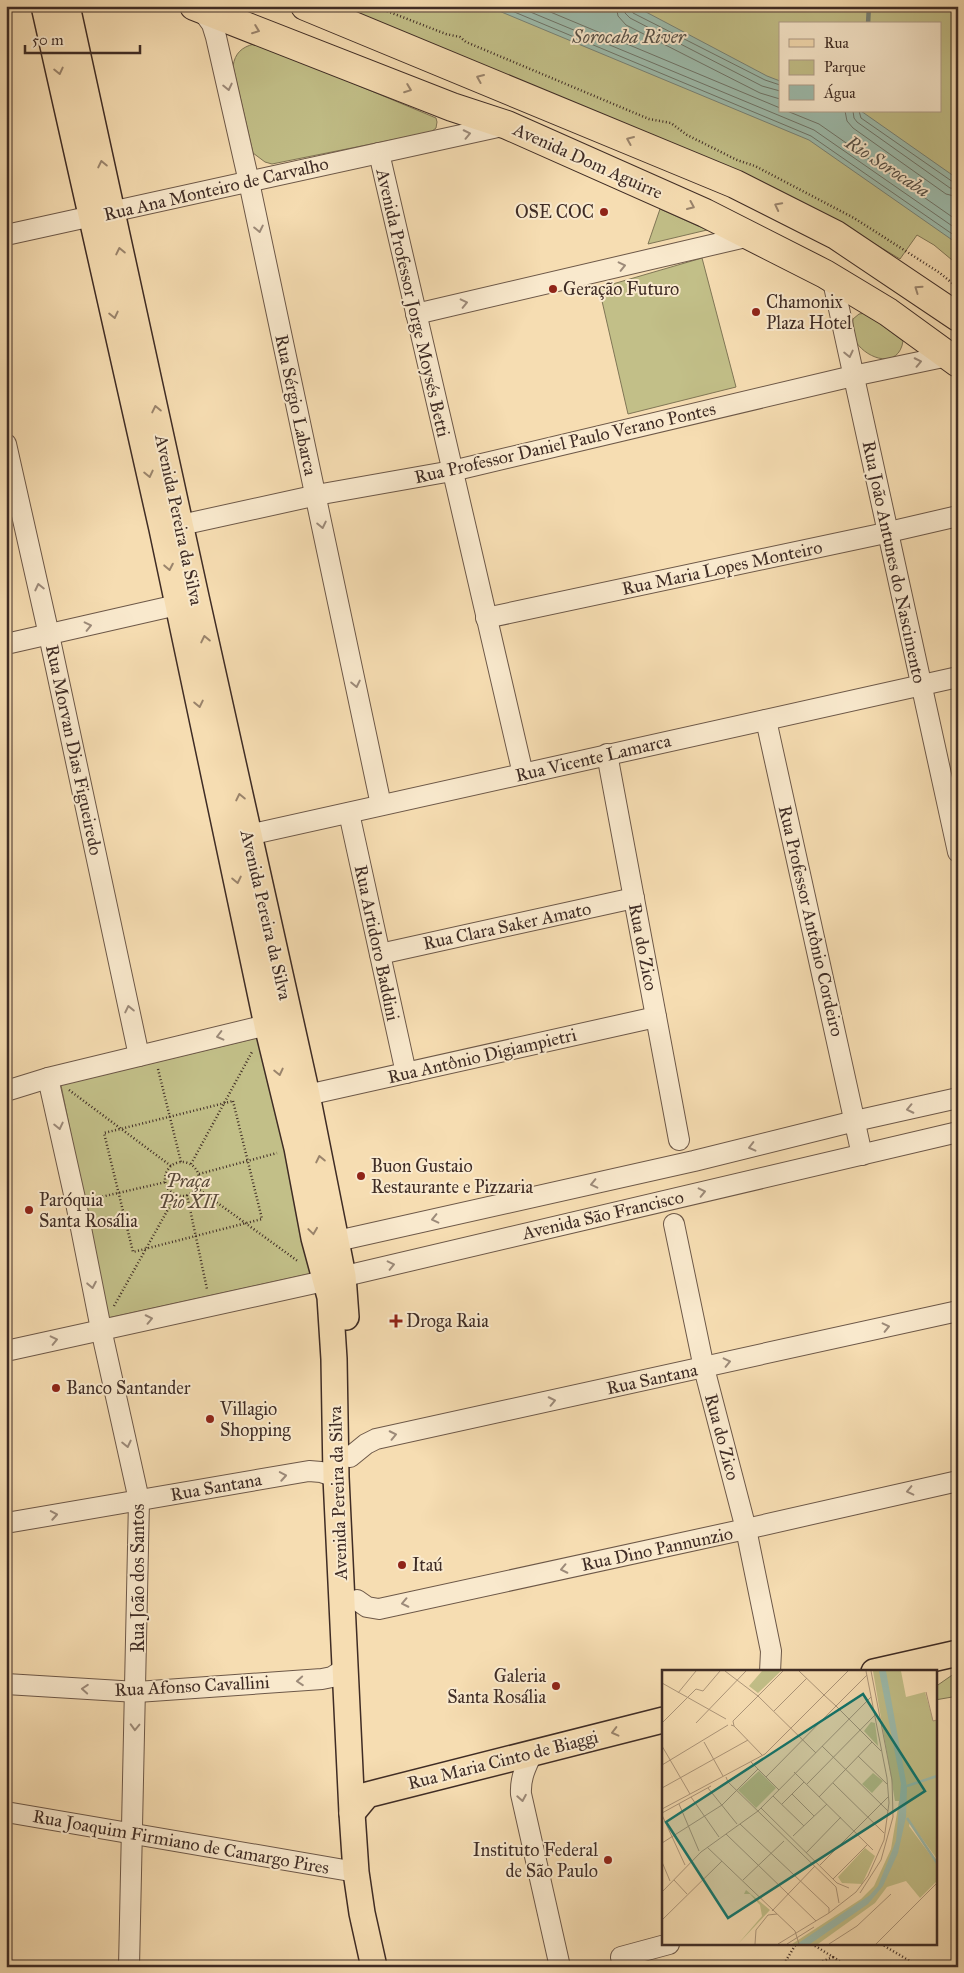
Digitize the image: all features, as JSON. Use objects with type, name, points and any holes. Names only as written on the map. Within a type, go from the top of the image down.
[{"type":"highway","name":"Avenida Dom Aguirre","points":[[305,6],[735,184],[836,235],[958,316]]},
{"type":"highway","name":"Avenida Dom Aguirre","points":[[198,8],[452,107],[507,125],[705,213],[825,274],[888,312],[953,360]]},
{"type":"main road","name":"Avenida Pereira da Silva","points":[[44,6],[102,214],[181,525],[186,601]]},
{"type":"main road","name":"Avenida Pereira da Silva","points":[[67,6],[102,214],[186,601],[238,837],[293,1033],[337,1241],[334,1278],[330,1297],[336,1477],[346,1668],[359,1804],[378,1913],[390,1967]]},
{"type":"main road","name":"Avenida Pereira da Silva","points":[[238,837],[267,1025],[297,1148],[334,1278],[350,1457],[357,1600],[359,1804],[356,1872],[362,1913],[374,1967]]},
{"type":"main road","points":[[883,1670],[958,1653]]},
{"type":"main road","name":"Rua Maria Cinto de Biaggi","points":[[359,1804],[533,1752],[662,1720]]},
{"type":"street","name":"Rua Sérgio Labarca","points":[[198,8],[212,24],[216,37],[249,182],[381,805]]},
{"type":"street","name":"Rua Ana Monteiro de Carvalho","points":[[426,142],[445,129],[451,120],[452,107]]},
{"type":"street","name":"Rua Ana Monteiro de Carvalho","points":[[6,235],[507,125]]},
{"type":"street","name":"Avenida Professor Jorge Moysés Betti","points":[[379,153],[523,774]]},
{"type":"street","points":[[416,314],[750,236]]},
{"type":"street","name":"Rua João Antunes do Nascimento","points":[[825,274],[834,286],[958,852]]},
{"type":"street","name":"Rua Professor Daniel Paulo Verano Pontes","points":[[181,525],[316,495],[452,471],[854,376],[953,360]]},
{"type":"street","name":"Rua Morvan Dias Figueiredo","points":[[6,444],[146,1054]]},
{"type":"street","name":"Rua Maria Lopes Monteiro","points":[[486,618],[958,516]]},
{"type":"street","points":[[6,644],[186,601]]},
{"type":"street","name":"Rua Vicente Lamarca","points":[[238,837],[958,677]]},
{"type":"street","name":"Rua Professor Antônio Cordeiro","points":[[766,720],[855,1121]]},
{"type":"street","name":"Rua do Zico","points":[[607,754],[679,1140],[694,1161]]},
{"type":"street","name":"Rua Artidoro Baddini","points":[[349,813],[406,1073]]},
{"type":"street","name":"Rua Clara Saker Amato","points":[[380,954],[634,898]]},
{"type":"street","name":"Rua Antônio Digiampietri","points":[[307,1095],[656,1018]]},
{"type":"street","points":[[6,1091],[48,1078],[267,1025]]},
{"type":"street","name":"Avenida Pereira da Silva","points":[[267,1025],[293,1033]]},
{"type":"street","points":[[6,1077],[19,1079],[48,1078]]},
{"type":"street","name":"Rua João dos Santos","points":[[48,1078],[76,1203],[101,1329],[140,1500],[129,1967]]},
{"type":"street","name":"Avenida São Francisco","points":[[337,1241],[694,1161],[855,1121],[958,1098]]},
{"type":"street","points":[[855,1121],[862,1155]]},
{"type":"street","name":"Avenida São Francisco","points":[[334,1278],[958,1132]]},
{"type":"street","name":"Rua do Zico","points":[[670,1166],[679,1140]]},
{"type":"street","name":"Rua do Zico","points":[[679,1198],[674,1224],[704,1368],[746,1529],[771,1651],[770,1670]]},
{"type":"street","name":"Rua do Zico","points":[[656,1203],[674,1224]]},
{"type":"street","points":[[6,1351],[334,1278]]},
{"type":"street","name":"Rua Santana","points":[[350,1457],[366,1444],[376,1439],[704,1368],[958,1310]]},
{"type":"street","name":"Rua Santana","points":[[6,1523],[309,1471],[321,1472],[336,1477]]},
{"type":"street","name":"Rua Dino Pannunzio","points":[[357,1600],[367,1607],[379,1609],[746,1529],[958,1480]]},
{"type":"street","name":"Rua do Zico","points":[[771,1651],[785,1670]]},
{"type":"street","name":"Rua Afonso Cavallini","points":[[6,1684],[136,1692],[322,1679],[332,1677],[346,1668]]},
{"type":"street","points":[[533,1752],[520,1783],[521,1794],[560,1967]]},
{"type":"street","name":"Rua Joaquim Firmiano de Camargo Pires","points":[[6,1812],[356,1872]]},
{"type":"street","points":[[623,1967],[620,1957],[662,1946]]},
{"type":"path","points":[[191,1164],[267,1025]]},
{"type":"path","points":[[146,1054],[170,1117],[182,1162]]},
{"type":"path","points":[[48,1078],[62,1085],[171,1166]]},
{"type":"path","points":[[233,1101],[262,1220],[133,1252],[104,1133],[225,1103],[233,1101]]},
{"type":"path","points":[[199,1174],[297,1148]]},
{"type":"path","points":[[182,1162],[191,1164],[199,1174],[200,1179],[197,1188],[187,1195],[176,1195],[168,1188],[166,1182],[167,1171],[171,1166],[182,1162]]},
{"type":"path","points":[[76,1203],[166,1182]]},
{"type":"path","points":[[197,1188],[246,1224],[334,1278]]},
{"type":"path","points":[[101,1329],[176,1195]]},
{"type":"path","points":[[187,1195],[211,1306]]},
{"type":"path","points":[[782,1967],[795,1946]]},
{"type":"path","points":[[815,1946],[849,1967]]},
{"type":"path","points":[[884,1946],[920,1967]]},
{"type":"path","points":[[818,1967],[821,1962],[833,1957]]},
{"type":"green space","points":[[335,6],[958,6],[958,265],[934,245],[917,235],[900,259],[837,221]]},
{"type":"green space","points":[[254,44],[266,47],[436,118],[436,128],[431,132],[272,164],[265,162],[253,153],[233,66],[235,57],[240,51]]},
{"type":"green space","points":[[660,209],[707,230],[648,244]]},
{"type":"green space","points":[[702,258],[736,387],[628,414],[599,288]]},
{"type":"green space","points":[[866,313],[903,341],[896,356],[883,359],[875,357],[861,348],[856,342],[853,334],[853,319],[859,314]]},
{"type":"green space","name":"Praça Pio XII","points":[[261,1037],[313,1273],[108,1318],[61,1085]]},
{"type":"green space","points":[[958,1671],[958,1696],[936,1700],[936,1686]]},
{"type":"water","name":"Sorocaba River","points":[[487,6],[630,6],[646,12],[779,81],[779,112],[862,112],[958,179],[958,244],[809,140]]},
{"type":"waterway","points":[[868,22],[869,6]]},
{"type":"place","name":"OSE COC","points":[[604,212]]},
{"type":"place","name":"Geração Futuro","points":[[553,289]]},
{"type":"place","name":"Chamonix Plaza Hotel","points":[[756,312]]},
{"type":"place","name":"Buon Gustaio Restaurante e Pizzaria","points":[[361,1176]]},
{"type":"place","name":"Paróquia Santa Rosália","points":[[29,1210]]},
{"type":"place","name":"Droga Raia","points":[[396,1321]]},
{"type":"place","name":"Banco Santander","points":[[56,1388]]},
{"type":"place","name":"Villagio Shopping","points":[[210,1419]]},
{"type":"place","name":"Itaú","points":[[402,1565]]},
{"type":"place","name":"Galeria Santa Rosália","points":[[556,1686]]},
{"type":"place","name":"Instituto Federal de São Paulo","points":[[608,1860]]},
{"type":"water label","name":"Rio Sorocaba","points":[[888,166]]}]
